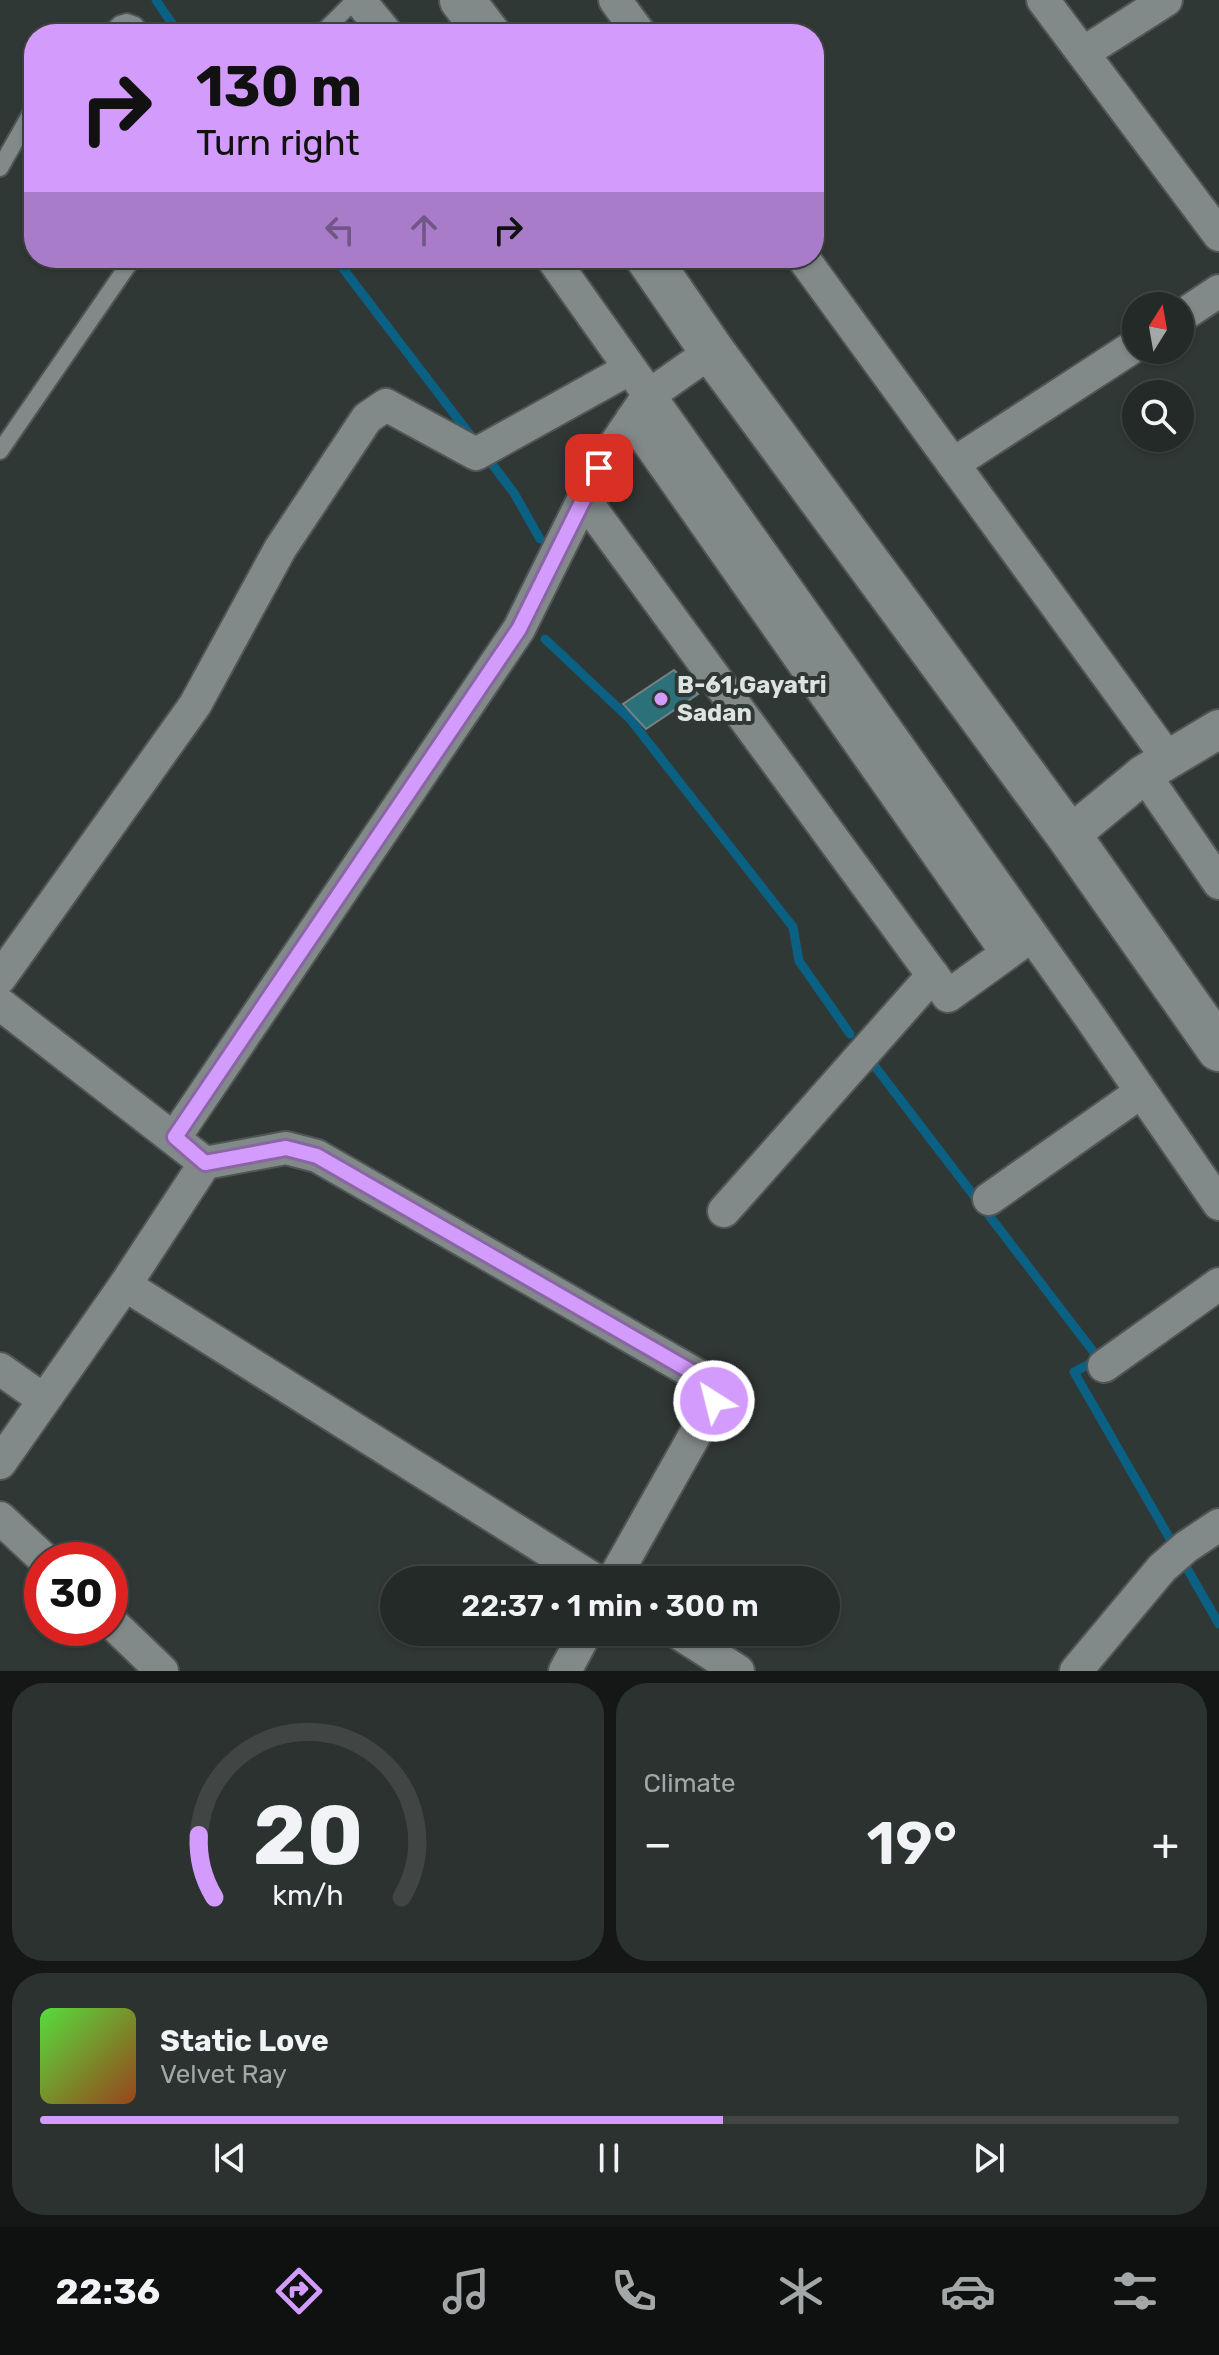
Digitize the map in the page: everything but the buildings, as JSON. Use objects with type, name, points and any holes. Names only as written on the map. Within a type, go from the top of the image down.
[{"type":"main road","points":[[462,0],[480,24]]},
{"type":"main road","points":[[655,268],[712,351],[1069,836],[1219,1049]]},
{"type":"street","points":[[357,0],[378,24]]},
{"type":"street","points":[[615,0],[633,24]]},
{"type":"street","points":[[1043,0],[1219,235]]},
{"type":"street","points":[[1083,53],[1166,0]]},
{"type":"street","points":[[559,268],[629,369],[640,408],[1019,944],[1141,1092],[1219,1204]]},
{"type":"street","points":[[810,268],[953,464],[1156,767],[1219,883]]},
{"type":"street","points":[[1194,308],[1219,291]]},
{"type":"street","points":[[175,1137],[519,629],[599,468],[640,408],[712,351]]},
{"type":"street","points":[[953,464],[1122,354]]},
{"type":"street","points":[[0,978],[195,705],[280,549],[367,418],[386,405],[476,454],[629,369]]},
{"type":"street","points":[[584,499],[948,996],[1019,944]]},
{"type":"street","points":[[1069,836],[1156,767],[1219,729]]},
{"type":"street","points":[[724,1211],[933,975]]},
{"type":"street","points":[[0,1004],[205,1163]]},
{"type":"street","points":[[989,1199],[1141,1092]]},
{"type":"street","points":[[0,1463],[125,1285],[205,1163],[286,1148],[317,1156],[711,1383],[715,1391],[714,1401],[621,1566]]},
{"type":"street","points":[[1104,1366],[1219,1284]]},
{"type":"street","points":[[125,1285],[573,1566]]},
{"type":"street","points":[[0,1369],[44,1400]]},
{"type":"street","points":[[0,1518],[26,1542]]},
{"type":"street","points":[[1076,1671],[1162,1568],[1219,1525]]},
{"type":"street","points":[[128,1638],[162,1671]]},
{"type":"street","points":[[565,1671],[578,1646]]},
{"type":"street","points":[[699,1646],[738,1671]]},
{"type":"lane","points":[[332,24],[357,0]]},
{"type":"lane","points":[[0,168],[24,126]]},
{"type":"lane","points":[[0,451],[126,268]]},
{"type":"waterway","points":[[156,0],[172,24]]},
{"type":"waterway","points":[[343,268],[474,440]]},
{"type":"waterway","points":[[485,455],[514,493],[540,539]]},
{"type":"waterway","points":[[545,639],[630,719],[793,927],[799,961],[850,1034]]},
{"type":"waterway","points":[[870,1060],[1099,1359],[1074,1372],[1219,1624]]},
{"type":"place","name":"B-61,Gayatri Sadan","points":[[661,699]]},
{"type":"route","points":[[599,468],[519,629],[175,1137],[205,1163],[286,1148],[317,1156],[711,1383],[715,1391],[714,1401]]}]
